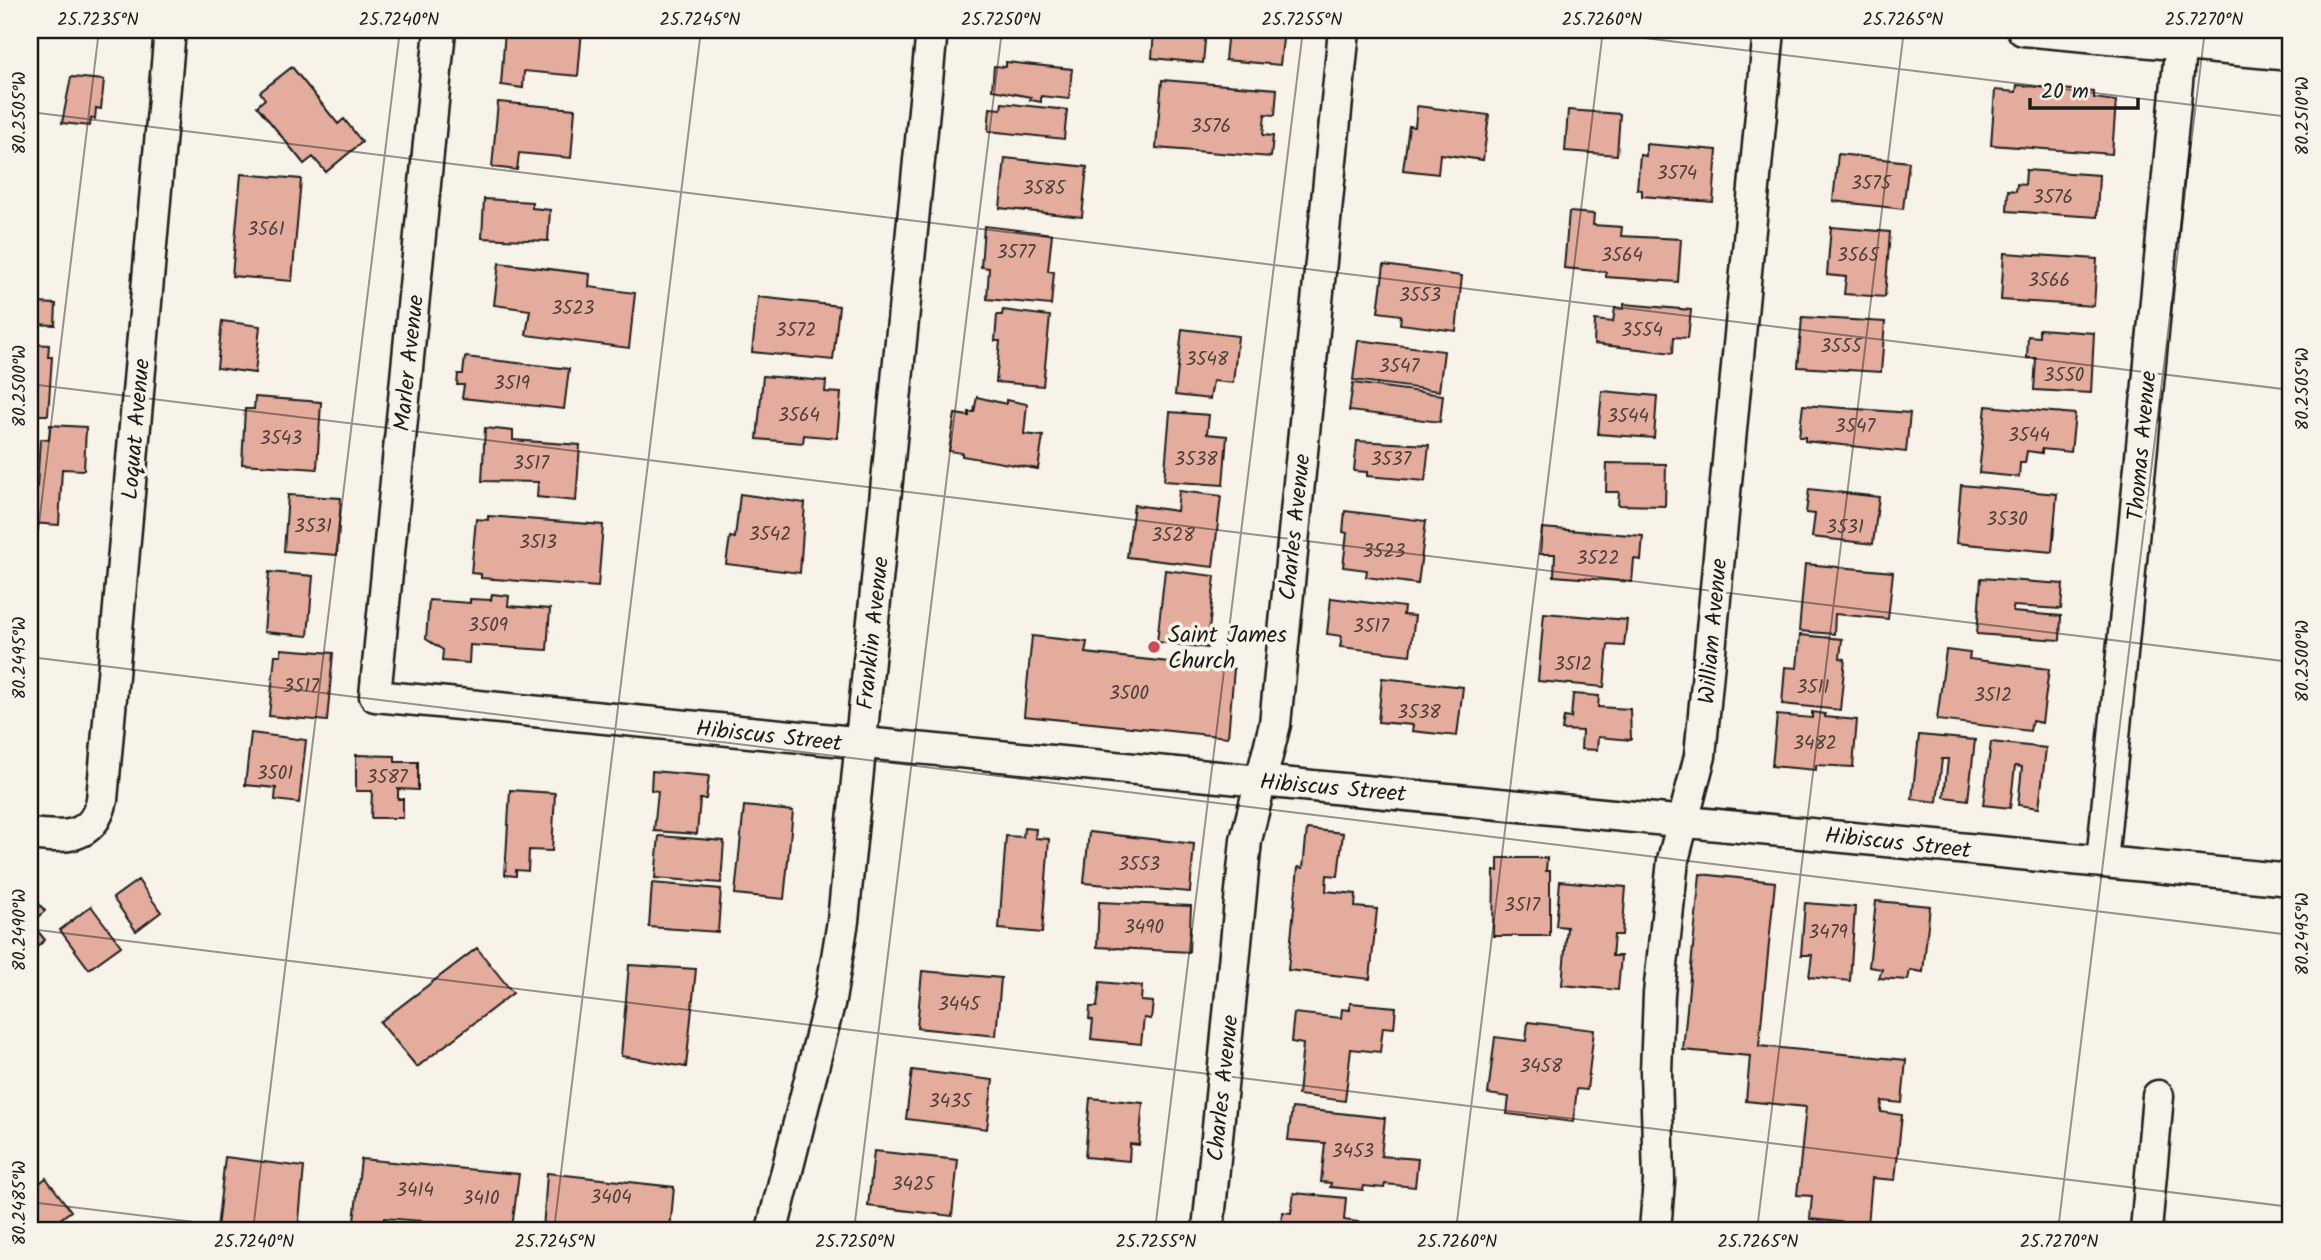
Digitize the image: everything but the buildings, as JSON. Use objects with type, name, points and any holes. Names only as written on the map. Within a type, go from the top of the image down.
[{"type":"street","name":"Loquat Avenue","points":[[30,834],[61,836],[91,826],[99,811],[104,782],[170,30]]},
{"type":"street","name":"Marler Avenue","points":[[375,696],[440,30]]},
{"type":"street","name":"Franklin Avenue","points":[[772,1230],[838,959],[932,30]]},
{"type":"street","name":"Charles Avenue","points":[[1208,1230],[1246,840],[1275,724],[1344,30]]},
{"type":"street","name":"William Avenue","points":[[1655,1230],[1659,1181],[1656,1036],[1673,860],[1700,756],[1769,30]]},
{"type":"street","points":[[2023,30],[2182,37],[2291,55]]},
{"type":"street","name":"Thomas Avenue","points":[[2102,862],[2182,37]]},
{"type":"street","name":"Hibiscus Street","points":[[375,696],[2291,880]]},
{"type":"street","points":[[2146,1230],[2158,1096]]},
{"type":"place","name":"Saint James Church","points":[[1154,647]]}]
